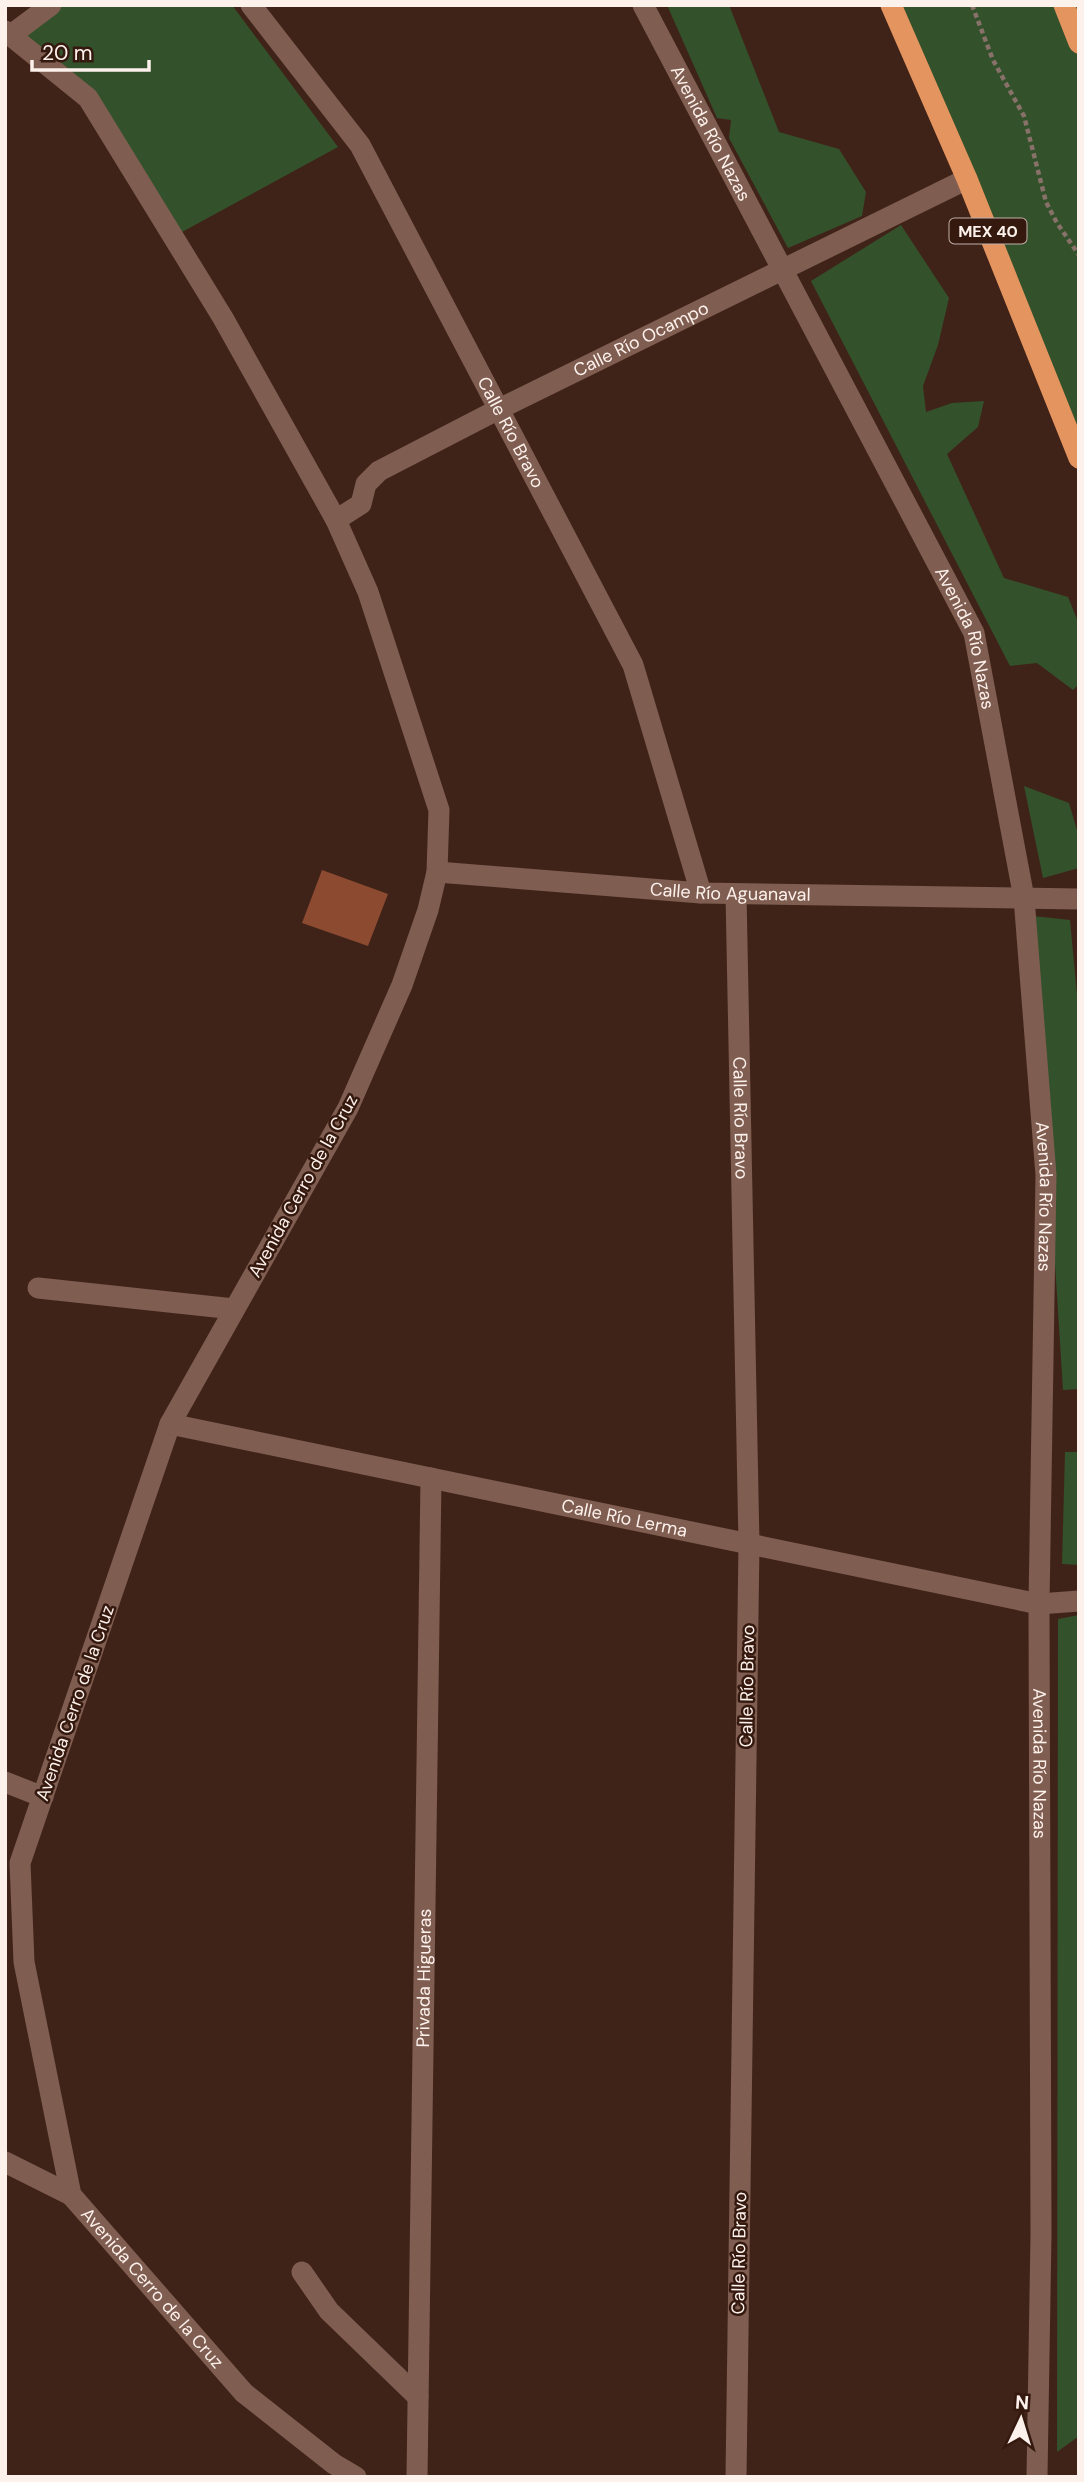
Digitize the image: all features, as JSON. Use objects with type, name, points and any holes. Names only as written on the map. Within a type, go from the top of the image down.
[{"type":"highway","name":"MEX 40","points":[[891,5],[967,179],[1079,458]]},
{"type":"highway","points":[[1064,5],[1079,43]]},
{"type":"street","points":[[51,5],[8,33],[88,98],[223,318],[337,520]]},
{"type":"street","name":"Calle Río Bravo","points":[[251,5],[360,145],[633,665],[701,893]]},
{"type":"street","name":"Avenida Río Nazas","points":[[642,5],[974,633],[1024,898],[1046,1175],[1039,1604],[1041,2234],[1037,2477]]},
{"type":"street","name":"Calle Río Ocampo","points":[[337,520],[361,505],[366,484],[379,471],[499,409],[967,179]]},
{"type":"street","name":"Avenida Cerro de la Cruz","points":[[337,520],[368,592],[439,810],[438,872],[428,911],[402,985],[348,1108],[170,1424],[20,1863],[24,1962],[71,2196],[244,2393],[334,2464],[356,2477]]},
{"type":"street","name":"Calle Río Aguanaval","points":[[438,872],[701,893],[1079,898]]},
{"type":"street","name":"Calle Río Bravo","points":[[736,894],[749,1544],[736,2477]]},
{"type":"street","points":[[38,1288],[234,1309]]},
{"type":"street","name":"Calle Río Lerma","points":[[170,1424],[1039,1604],[1079,1601]]},
{"type":"street","name":"Privada Higueras","points":[[417,2477],[431,1478]]},
{"type":"street","points":[[5,1782],[43,1797]]},
{"type":"street","points":[[5,2162],[71,2196]]},
{"type":"street","points":[[302,2273],[329,2311],[418,2397]]},
{"type":"path","points":[[972,5],[993,60],[1024,116],[1046,202],[1079,255]]},
{"type":"green space","points":[[57,5],[232,5],[338,147],[182,232],[120,134],[20,33]]},
{"type":"green space","points":[[667,5],[729,5],[779,132],[839,149],[866,192],[862,216],[788,248],[729,138],[731,120],[717,118]]},
{"type":"green space","points":[[887,5],[1079,5],[1079,438]]},
{"type":"green space","points":[[901,225],[949,298],[938,345],[923,386],[926,412],[952,403],[984,401],[978,427],[947,454],[1004,578],[1068,597],[1079,624],[1079,684],[1073,690],[1037,663],[1010,666],[811,281]]},
{"type":"green space","points":[[1024,786],[1069,803],[1079,837],[1079,868],[1043,878]]},
{"type":"green space","points":[[1033,916],[1070,920],[1079,1016],[1079,1389],[1063,1390]]},
{"type":"green space","points":[[1065,1452],[1079,1452],[1079,1565],[1062,1564]]},
{"type":"green space","points":[[1079,1615],[1079,2436],[1057,2452],[1058,1619]]},
{"type":"building","points":[[322,870],[388,894],[368,946],[302,923]]}]
